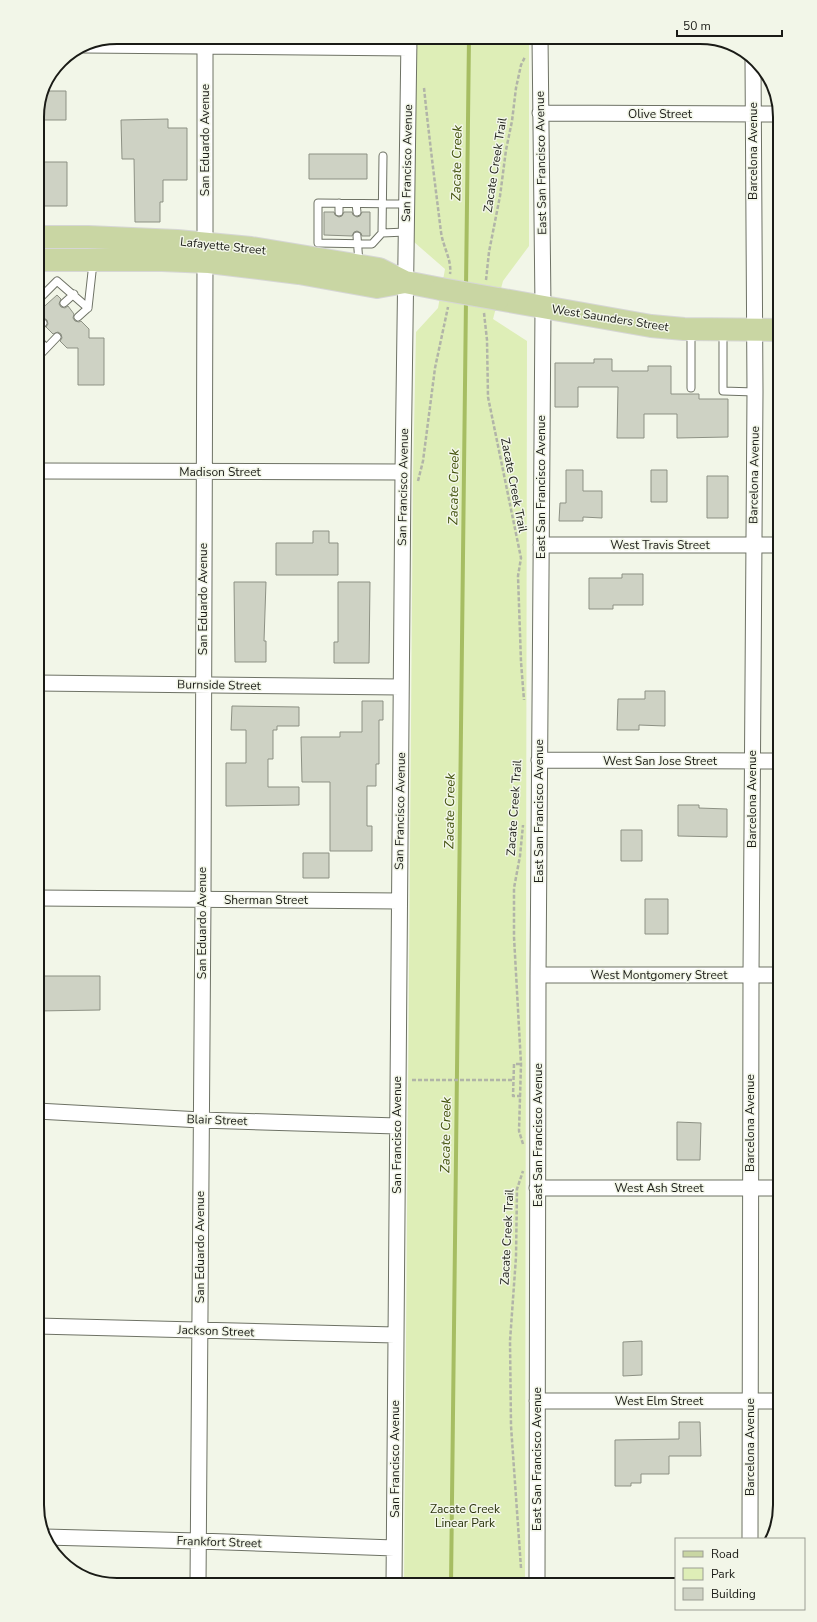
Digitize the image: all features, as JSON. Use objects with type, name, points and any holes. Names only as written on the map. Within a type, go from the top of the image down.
[{"type":"main road","name":"Lafayette Street","points":[[44,237],[88,237],[205,252],[299,273],[377,287],[405,282]]},
{"type":"main road","name":"Lafayette Street","points":[[44,264],[58,271],[94,260],[252,248],[318,251],[359,266],[379,269],[405,282],[446,292]]},
{"type":"main road","name":"West Saunders Street","points":[[446,292],[491,306],[543,307],[651,326],[691,329],[773,330]]},
{"type":"street","name":"San Eduardo Avenue","points":[[198,1578],[204,685],[203,472],[205,44]]},
{"type":"street","name":"San Francisco Avenue","points":[[394,1578],[403,472],[409,44]]},
{"type":"street","name":"East San Francisco Avenue","points":[[537,1578],[539,760],[543,307],[540,44]]},
{"type":"street","name":"Barcelona Avenue","points":[[750,1538],[750,1188],[755,392],[753,66]]},
{"type":"street","name":"Olive Street","points":[[540,113],[773,114]]},
{"type":"street","name":"Madison Street","points":[[44,471],[403,472]]},
{"type":"street","name":"West Travis Street","points":[[541,545],[773,545]]},
{"type":"street","name":"Burnside Street","points":[[44,683],[401,687]]},
{"type":"street","name":"West San Jose Street","points":[[539,760],[773,761]]},
{"type":"street","name":"Sherman Street","points":[[44,898],[399,901]]},
{"type":"street","name":"West Montgomery Street","points":[[538,974],[773,975]]},
{"type":"street","name":"Blair Street","points":[[44,1111],[201,1120],[397,1126]]},
{"type":"street","name":"West Ash Street","points":[[537,1188],[773,1188]]},
{"type":"street","name":"Jackson Street","points":[[44,1326],[395,1335]]},
{"type":"street","name":"West Elm Street","points":[[537,1401],[773,1401]]},
{"type":"street","name":"Frankfort Street","points":[[52,1538],[198,1541],[394,1548]]},
{"type":"lane","points":[[382,156],[382,204],[382,233],[372,244],[358,240],[339,239],[318,251],[318,203],[356,204],[382,204],[406,204]]},
{"type":"lane","points":[[339,203],[339,212]]},
{"type":"lane","points":[[356,204],[357,212]]},
{"type":"lane","points":[[382,233],[406,232]]},
{"type":"lane","points":[[358,240],[359,266]]},
{"type":"lane","points":[[78,317],[88,308],[94,260]]},
{"type":"lane","points":[[44,291],[58,271],[74,294],[88,308]]},
{"type":"lane","points":[[64,303],[74,294]]},
{"type":"lane","points":[[691,329],[691,388]]},
{"type":"lane","points":[[723,330],[723,391],[755,392]]},
{"type":"lane","points":[[46,348],[57,337]]},
{"type":"path","name":"Zacate Creek Trail","points":[[486,282],[489,252],[500,196],[516,88],[521,65],[527,54]]},
{"type":"path","points":[[416,484],[423,461],[435,368],[451,266],[443,244],[432,166],[424,87]]},
{"type":"path","name":"Zacate Creek Trail","points":[[491,306],[484,326],[487,340],[488,397],[521,558],[518,576],[521,662],[525,707]]},
{"type":"path","name":"Zacate Creek Trail","points":[[523,1146],[519,1131],[521,1064],[515,945],[514,888],[520,856],[524,821]]},
{"type":"path","points":[[521,1064],[514,1064],[513,1096],[521,1096]]},
{"type":"path","points":[[410,1086],[411,1079],[514,1080]]},
{"type":"path","name":"Zacate Creek Trail","points":[[521,1569],[511,1426],[510,1340],[516,1257],[517,1189],[524,1164]]},
{"type":"green space","name":"Zacate Creek Linear Park","points":[[416,44],[529,44],[529,246],[503,281],[493,319],[527,341],[525,1578],[404,1578],[413,478],[416,332],[438,308],[445,269],[414,242]]},
{"type":"building","points":[[49,91],[66,91],[66,120],[44,120],[46,98]]},
{"type":"building","points":[[168,119],[168,128],[187,128],[187,180],[163,180],[163,202],[160,202],[160,222],[135,222],[134,159],[122,159],[121,120]]},
{"type":"building","points":[[309,154],[367,154],[367,179],[309,179]]},
{"type":"building","points":[[44,162],[67,162],[67,206],[44,206]]},
{"type":"building","points":[[324,212],[334,212],[335,215],[339,217],[342,216],[344,212],[352,212],[353,215],[357,217],[360,216],[362,212],[370,212],[370,236],[362,236],[361,233],[357,231],[354,232],[352,236],[324,235]]},
{"type":"building","points":[[57,295],[61,299],[59,304],[61,307],[65,308],[68,306],[74,314],[73,318],[75,321],[81,321],[89,329],[89,338],[104,338],[104,385],[78,385],[78,348],[67,348],[60,341],[62,338],[61,334],[58,332],[53,334],[46,327],[48,324],[47,320],[44,318],[44,307]]},
{"type":"building","points":[[594,359],[612,359],[612,371],[648,371],[648,366],[671,366],[671,394],[699,394],[699,399],[728,399],[728,437],[677,438],[677,414],[644,414],[644,438],[617,438],[618,387],[578,387],[578,407],[555,407],[555,363],[594,363]]},
{"type":"building","points":[[566,470],[583,470],[583,491],[602,491],[602,518],[583,517],[583,521],[559,521],[560,503],[566,503]]},
{"type":"building","points":[[651,470],[667,470],[667,502],[651,502]]},
{"type":"building","points":[[707,476],[728,476],[728,518],[707,518]]},
{"type":"building","points":[[313,531],[329,531],[329,543],[338,543],[338,575],[276,575],[276,543],[313,543]]},
{"type":"building","points":[[622,574],[643,574],[643,605],[613,605],[613,609],[589,609],[589,578],[622,578]]},
{"type":"building","points":[[234,582],[266,582],[264,641],[266,641],[266,662],[235,662]]},
{"type":"building","points":[[338,582],[370,582],[369,663],[334,663],[334,642],[338,642]]},
{"type":"building","points":[[645,691],[665,691],[665,726],[639,725],[639,730],[617,730],[618,699],[645,699]]},
{"type":"building","points":[[362,701],[383,701],[383,720],[379,720],[379,764],[376,764],[376,786],[367,786],[367,826],[372,826],[372,851],[330,851],[330,782],[302,782],[301,737],[340,737],[340,732],[362,732]]},
{"type":"building","points":[[232,706],[299,707],[299,726],[277,726],[277,730],[273,730],[273,759],[268,759],[268,787],[299,787],[299,805],[226,806],[226,763],[246,763],[246,730],[231,730]]},
{"type":"building","points":[[678,805],[699,805],[699,808],[727,809],[727,837],[678,836]]},
{"type":"building","points":[[621,830],[642,830],[642,861],[621,861]]},
{"type":"building","points":[[303,853],[329,853],[329,878],[303,878]]},
{"type":"building","points":[[645,899],[668,899],[668,934],[645,934]]},
{"type":"building","points":[[44,976],[100,976],[100,1010],[44,1011]]},
{"type":"building","points":[[677,1122],[701,1123],[700,1160],[677,1160]]},
{"type":"building","points":[[642,1341],[642,1375],[623,1376],[623,1342]]},
{"type":"building","points":[[679,1422],[700,1422],[701,1456],[669,1456],[669,1474],[641,1474],[641,1483],[631,1483],[631,1486],[615,1486],[615,1440],[679,1439]]},
{"type":"waterway","name":"Zacate Creek","points":[[466,287],[469,44]]},
{"type":"waterway","name":"Zacate Creek","points":[[451,1578],[466,299]]}]
